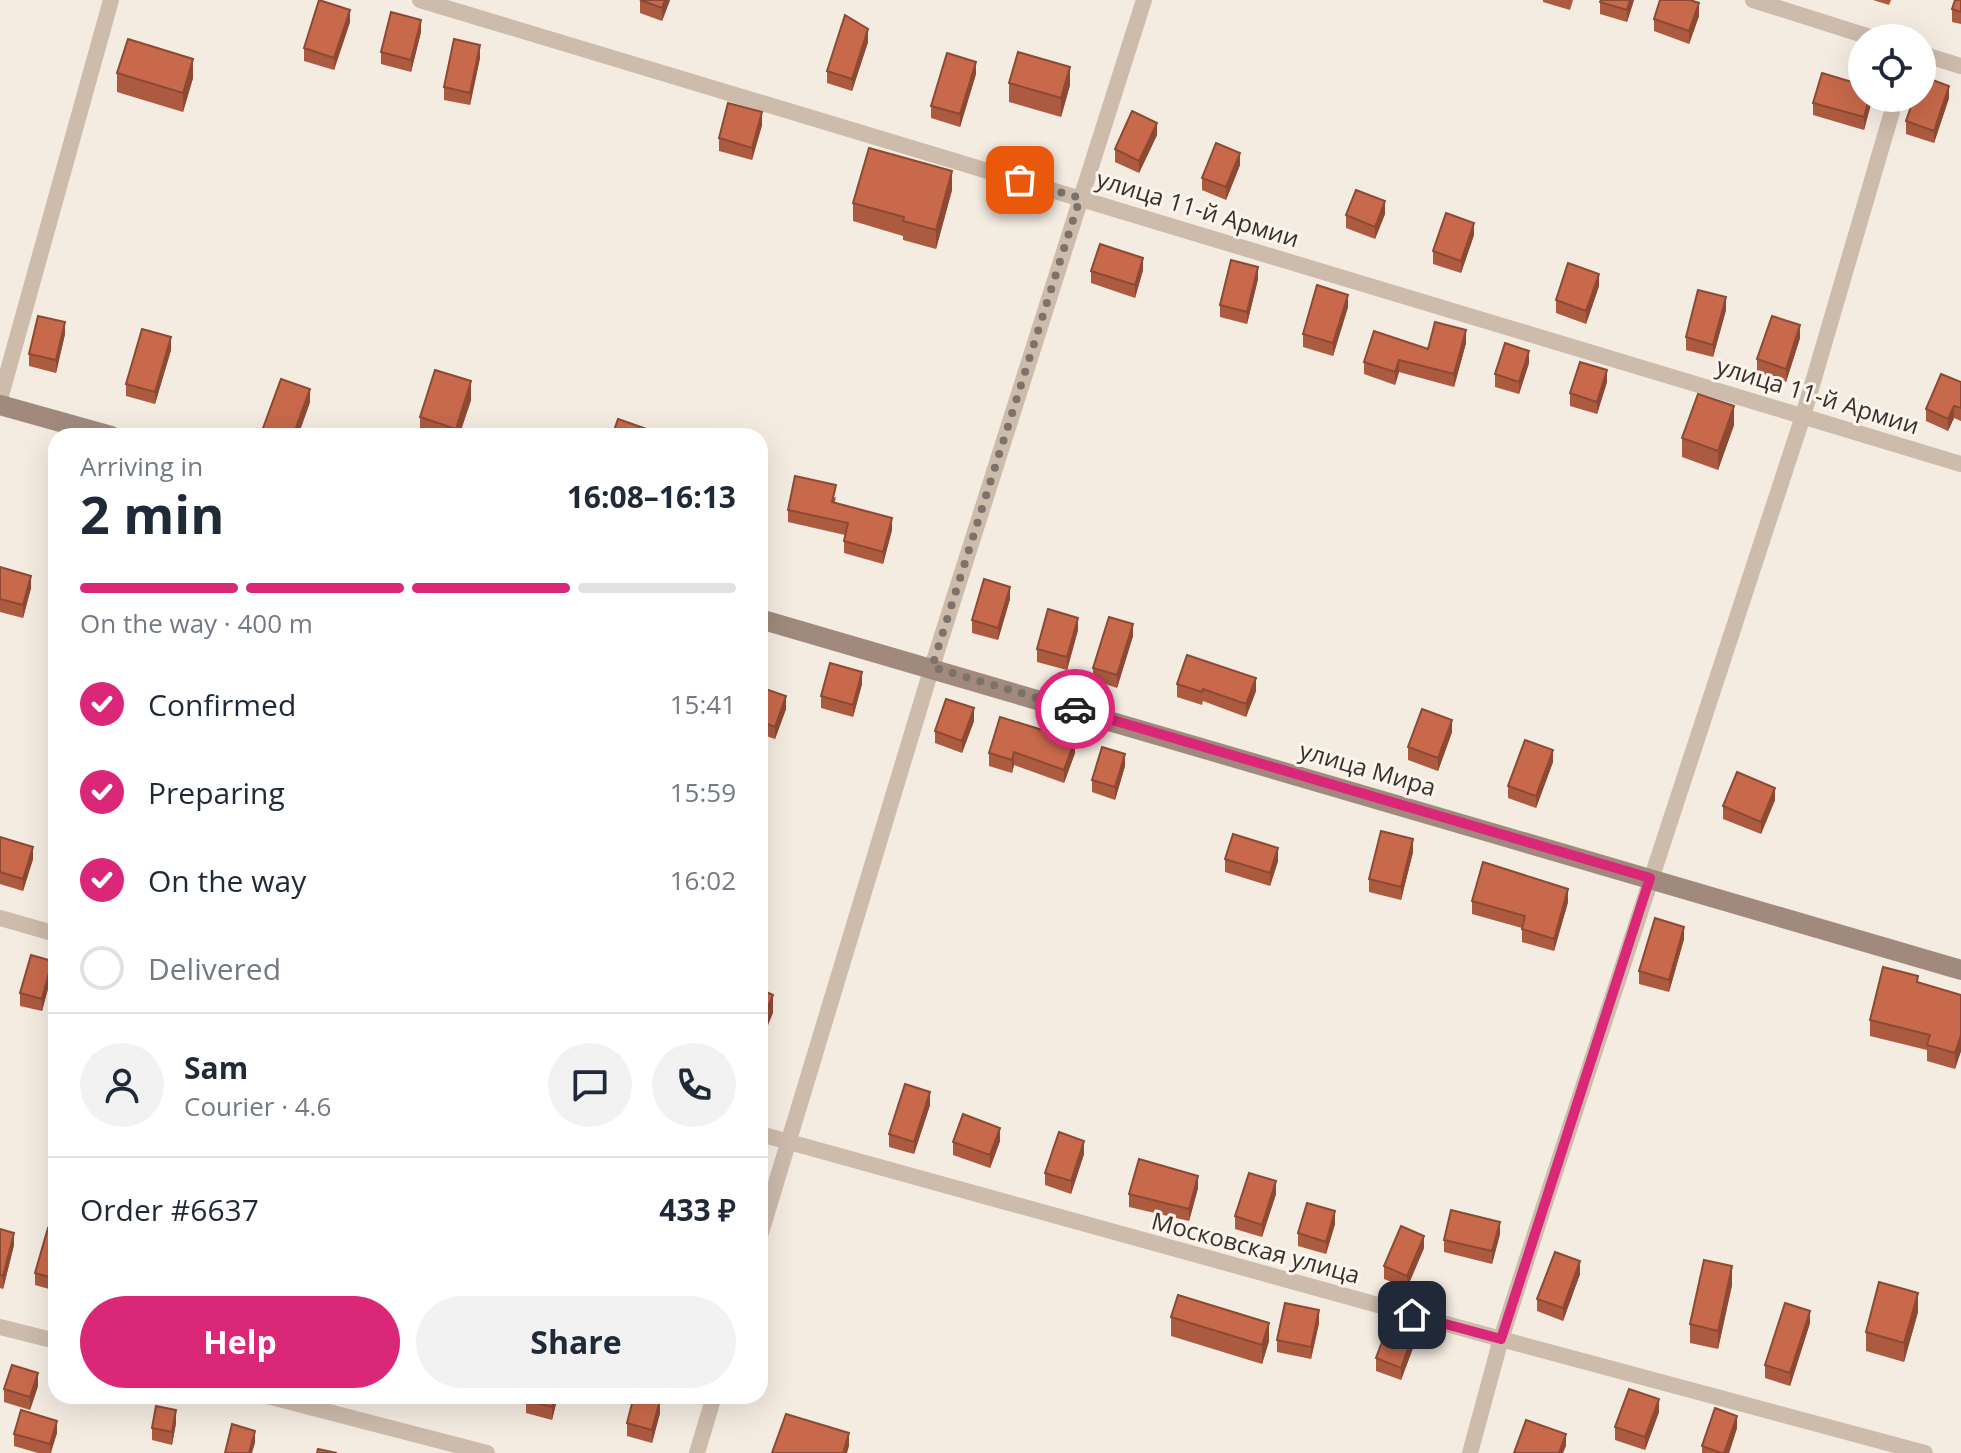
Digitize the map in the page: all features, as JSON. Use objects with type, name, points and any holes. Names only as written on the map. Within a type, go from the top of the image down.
[{"type":"street","points":[[85,428],[0,402],[111,0]]},
{"type":"street","name":"улица 11-й Армии","points":[[420,0],[1961,464]]},
{"type":"street","points":[[768,1209],[932,667],[1144,0]]},
{"type":"street","points":[[1753,0],[1848,30]]},
{"type":"street","points":[[1936,58],[1961,66]]},
{"type":"street","points":[[1470,1453],[1501,1339],[1803,416],[1892,112]]},
{"type":"street","name":"улица Мира","points":[[768,621],[1961,970]]},
{"type":"street","points":[[0,918],[48,932]]},
{"type":"street","name":"Московская улица","points":[[768,1136],[1925,1453]]},
{"type":"street","points":[[0,1327],[48,1339]]},
{"type":"street","points":[[298,1404],[487,1453]]},
{"type":"street","points":[[697,1453],[712,1404]]},
{"type":"building","points":[[319,0],[350,10],[334,58],[304,48]]},
{"type":"building","points":[[640,0],[665,0],[662,8]]},
{"type":"building","points":[[1601,0],[1630,0],[1627,10]]},
{"type":"building","points":[[1660,0],[1699,3],[1689,31],[1654,19]]},
{"type":"building","points":[[1955,0],[1961,0],[1961,12],[1952,9]]},
{"type":"building","points":[[391,12],[421,20],[411,60],[381,52]]},
{"type":"building","points":[[845,15],[868,29],[852,79],[827,71]]},
{"type":"building","points":[[128,39],[193,59],[183,93],[117,73]]},
{"type":"building","points":[[454,39],[480,45],[470,93],[444,87]]},
{"type":"building","points":[[1018,52],[1070,67],[1061,98],[1009,83]]},
{"type":"building","points":[[947,53],[976,62],[960,114],[931,106]]},
{"type":"building","points":[[1822,73],[1848,81],[1848,112],[1865,112],[1864,117],[1813,103]]},
{"type":"building","points":[[1936,81],[1949,86],[1934,131],[1906,121],[1909,112],[1936,112]]},
{"type":"building","points":[[728,103],[762,112],[752,148],[719,138]]},
{"type":"building","points":[[1132,111],[1157,123],[1139,161],[1115,149]]},
{"type":"building","points":[[1216,143],[1240,153],[1226,187],[1202,178]]},
{"type":"building","points":[[869,148],[952,171],[936,230],[903,221],[904,217],[853,203]]},
{"type":"building","points":[[1356,190],[1385,201],[1375,227],[1346,215]]},
{"type":"building","points":[[1446,213],[1474,223],[1461,261],[1433,251]]},
{"type":"building","points":[[1100,244],[1143,258],[1135,285],[1091,271]]},
{"type":"building","points":[[1231,260],[1258,267],[1247,312],[1220,305]]},
{"type":"building","points":[[1568,263],[1599,274],[1586,311],[1556,300]]},
{"type":"building","points":[[1317,285],[1348,295],[1333,343],[1303,334]]},
{"type":"building","points":[[1698,290],[1726,297],[1713,345],[1686,337]]},
{"type":"building","points":[[38,316],[65,322],[56,360],[29,354]]},
{"type":"building","points":[[1772,316],[1800,325],[1786,369],[1757,359]]},
{"type":"building","points":[[1435,322],[1466,330],[1454,374],[1399,360],[1395,372],[1364,362],[1374,331],[1428,349]]},
{"type":"building","points":[[142,329],[171,337],[155,392],[126,384]]},
{"type":"building","points":[[1505,343],[1529,351],[1519,382],[1495,374]]},
{"type":"building","points":[[1580,362],[1607,370],[1597,402],[1570,393]]},
{"type":"building","points":[[435,370],[471,381],[456,428],[420,417]]},
{"type":"building","points":[[1941,374],[1961,382],[1961,408],[1954,406],[1948,419],[1926,409]]},
{"type":"building","points":[[281,379],[310,389],[296,428],[263,428]]},
{"type":"building","points":[[1698,394],[1734,406],[1718,451],[1682,438]]},
{"type":"building","points":[[618,419],[644,428],[615,428]]},
{"type":"building","points":[[795,476],[836,485],[832,502],[892,518],[883,552],[844,541],[848,523],[788,510]]},
{"type":"building","points":[[0,567],[31,576],[23,605],[0,599]]},
{"type":"building","points":[[984,579],[1010,587],[998,628],[972,620]]},
{"type":"building","points":[[1048,609],[1078,618],[1067,657],[1037,649]]},
{"type":"building","points":[[1109,617],[1133,624],[1117,675],[1093,668]]},
{"type":"building","points":[[1187,655],[1256,678],[1246,704],[1203,689],[1202,692],[1177,684]]},
{"type":"building","points":[[830,663],[862,672],[853,705],[821,696]]},
{"type":"building","points":[[768,690],[786,696],[775,727],[768,724]]},
{"type":"building","points":[[946,699],[974,708],[962,741],[935,731]]},
{"type":"building","points":[[1422,709],[1452,720],[1438,758],[1408,747]]},
{"type":"building","points":[[1000,717],[1075,740],[1064,770],[1014,752],[1012,760],[989,753]]},
{"type":"building","points":[[1525,740],[1553,750],[1536,796],[1508,786]]},
{"type":"building","points":[[1102,747],[1125,754],[1115,787],[1092,780]]},
{"type":"building","points":[[1737,772],[1775,788],[1761,822],[1723,806]]},
{"type":"building","points":[[1381,831],[1413,839],[1401,887],[1369,879]]},
{"type":"building","points":[[1233,834],[1278,848],[1270,873],[1225,859]]},
{"type":"building","points":[[0,837],[33,847],[23,879],[0,872]]},
{"type":"building","points":[[1483,862],[1568,889],[1554,939],[1522,929],[1525,916],[1472,901]]},
{"type":"building","points":[[1655,918],[1684,927],[1669,980],[1639,971]]},
{"type":"building","points":[[31,955],[48,960],[48,976],[42,999],[20,993]]},
{"type":"building","points":[[1883,967],[1918,976],[1917,982],[1961,995],[1961,1035],[1955,1053],[1927,1045],[1930,1035],[1870,1020]]},
{"type":"building","points":[[905,1084],[930,1092],[914,1142],[889,1134]]},
{"type":"building","points":[[963,1114],[1000,1128],[990,1155],[953,1142]]},
{"type":"building","points":[[1059,1132],[1084,1141],[1071,1181],[1045,1173]]},
{"type":"building","points":[[1139,1159],[1198,1176],[1189,1209],[1129,1194]]},
{"type":"building","points":[[1249,1173],[1276,1181],[1262,1225],[1235,1216]]},
{"type":"building","points":[[1307,1203],[1335,1211],[1326,1242],[1298,1233]]},
{"type":"building","points":[[1451,1210],[1500,1222],[1492,1251],[1444,1240]]},
{"type":"building","points":[[1401,1226],[1424,1236],[1407,1276],[1384,1266]]},
{"type":"building","points":[[48,1228],[48,1277],[35,1273]]},
{"type":"building","points":[[0,1229],[14,1233],[3,1276],[0,1275]]},
{"type":"building","points":[[1555,1252],[1580,1261],[1563,1308],[1537,1299]]},
{"type":"building","points":[[1704,1260],[1732,1266],[1718,1331],[1690,1324]]},
{"type":"building","points":[[1879,1282],[1918,1293],[1904,1343],[1866,1332]]},
{"type":"building","points":[[1178,1295],[1269,1323],[1262,1345],[1171,1317]]},
{"type":"building","points":[[1285,1303],[1319,1310],[1311,1347],[1277,1340]]},
{"type":"building","points":[[1785,1303],[1810,1311],[1790,1373],[1765,1365]]},
{"type":"building","points":[[1388,1326],[1413,1335],[1401,1368],[1376,1358]]},
{"type":"building","points":[[12,1365],[38,1373],[30,1397],[4,1389]]},
{"type":"building","points":[[1629,1389],[1659,1399],[1645,1437],[1615,1427]]},
{"type":"building","points":[[632,1404],[659,1404],[652,1430],[627,1423]]},
{"type":"building","points":[[156,1406],[176,1410],[172,1432],[152,1428]]},
{"type":"building","points":[[1715,1408],[1737,1416],[1724,1453],[1702,1446]]},
{"type":"building","points":[[21,1410],[57,1421],[50,1444],[14,1434]]},
{"type":"building","points":[[786,1414],[849,1433],[843,1453],[772,1453]]},
{"type":"building","points":[[1526,1420],[1566,1434],[1559,1453],[1514,1453]]},
{"type":"building","points":[[232,1424],[255,1431],[249,1453],[225,1453]]},
{"type":"way so far","points":[[1020,180],[1080,198],[932,667],[1075,709]]},
{"type":"route","points":[[1075,709],[1650,878],[1501,1339],[1412,1315]]}]
